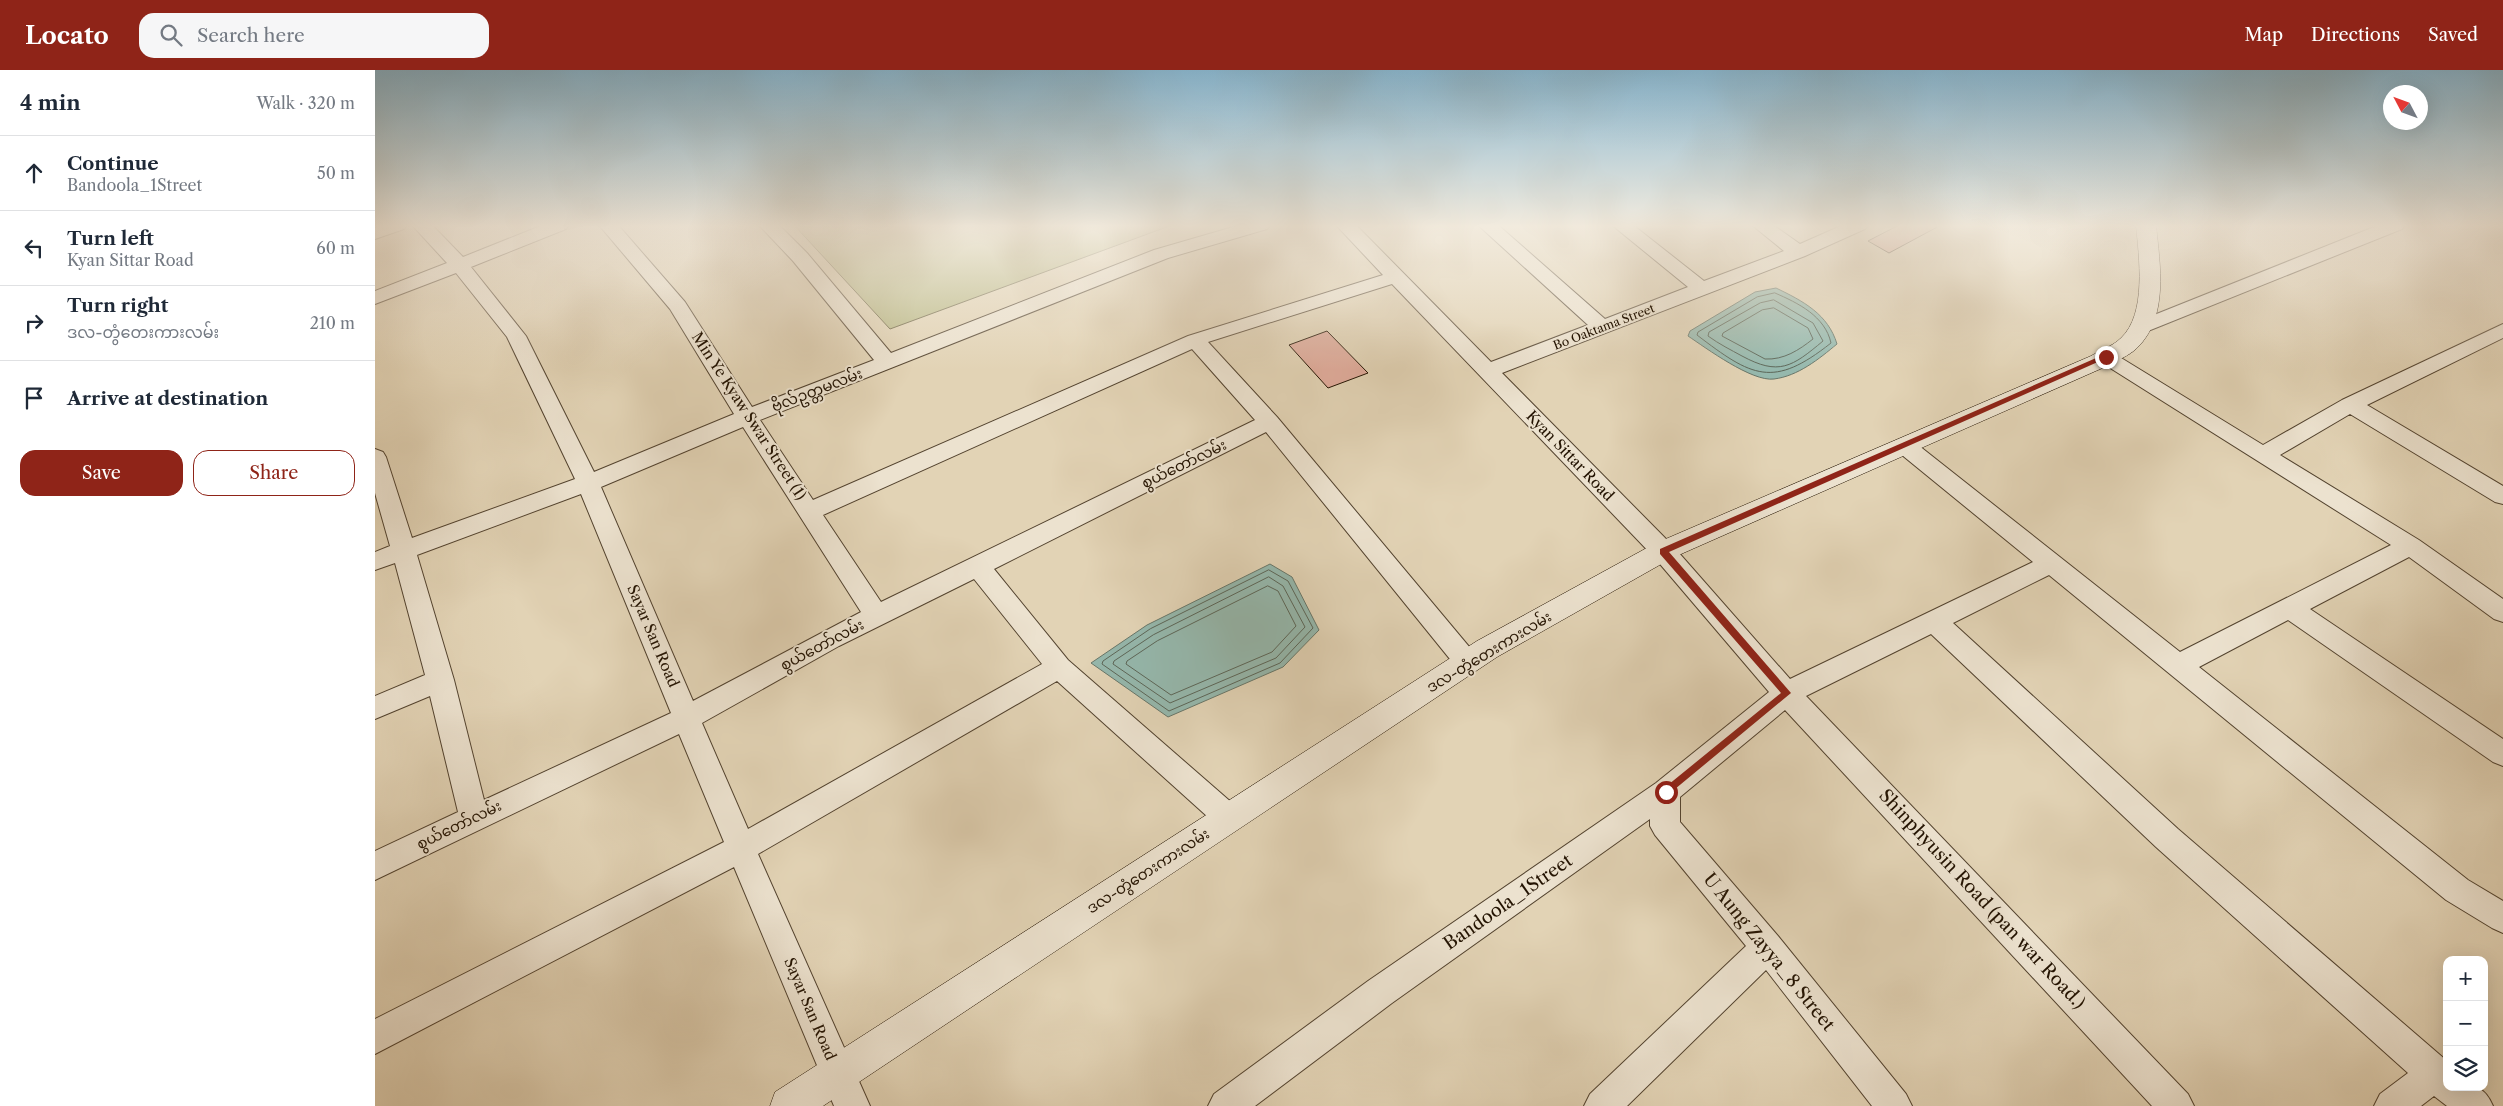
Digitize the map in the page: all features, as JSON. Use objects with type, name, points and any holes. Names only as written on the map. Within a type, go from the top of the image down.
[{"type":"main road","name":"ဒလ-တွံတေးကားလမ်း","points":[[789,1106],[1467,662],[1663,552],[2106,357],[2129,343],[2141,327],[2151,285],[2149,273]]},
{"type":"street","points":[[375,298],[439,273]]},
{"type":"street","name":"Sayar San Road","points":[[467,273],[516,336],[588,482],[741,848],[852,1106]]},
{"type":"street","name":"Min Ye Kyaw Swar Street (1)","points":[[650,273],[678,306],[747,417],[877,616]]},
{"type":"street","points":[[815,273],[887,362]]},
{"type":"street","name":"ဗိုလ်ဥတ္တမလမ်း","points":[[375,562],[588,482],[747,417],[1112,273]]},
{"type":"street","name":"Kyan Sittar Road","points":[[1391,273],[1663,552],[1786,693]]},
{"type":"street","points":[[1542,273],[1602,327]]},
{"type":"street","points":[[1682,273],[1702,289]]},
{"type":"street","name":"Bo Oaktama Street","points":[[1488,371],[1743,273]]},
{"type":"street","points":[[2141,327],[2275,273]]},
{"type":"street","points":[[809,511],[1195,340],[1395,277]]},
{"type":"street","points":[[2262,454],[2350,405],[2503,330]]},
{"type":"street","points":[[1195,340],[1269,422],[1467,662]]},
{"type":"street","points":[[2106,357],[2410,546],[2503,612]]},
{"type":"street","points":[[2350,405],[2500,490]]},
{"type":"street","name":"စွယ်တော်လမ်း","points":[[375,866],[474,817],[687,718],[830,639],[1269,422]]},
{"type":"street","points":[[1905,446],[2457,890],[2503,918]]},
{"type":"street","points":[[375,457],[405,550],[441,680],[474,817]]},
{"type":"street","points":[[2179,665],[2291,609],[2410,546]]},
{"type":"street","name":"Bandoola_1Street","points":[[1226,1106],[1380,992],[1666,792],[1786,693],[2052,563]]},
{"type":"street","points":[[978,566],[1059,667],[1229,818]]},
{"type":"street","points":[[2291,609],[2503,754]]},
{"type":"street","points":[[1934,621],[2174,844],[2443,1081]]},
{"type":"street","points":[[375,1037],[741,848],[1059,667]]},
{"type":"street","points":[[375,708],[441,680]]},
{"type":"street","name":"Shinphyusin Road (pan war Road.)","points":[[1786,693],[2176,1106]]},
{"type":"street","name":"U Aung Zayya_8 Street","points":[[1666,792],[1665,826],[1767,947],[1894,1106]]},
{"type":"street","points":[[1602,1106],[1767,947]]},
{"type":"street","points":[[2393,1106],[2443,1082]]},
{"type":"street","points":[[2456,1091],[2475,1106]]},
{"type":"shaded area","points":[[839,273],[1041,273],[890,329]]},
{"type":"water","points":[[1776,288],[1796,298],[1821,317],[1833,334],[1837,344],[1800,371],[1783,377],[1765,379],[1729,363],[1688,336],[1690,331],[1755,292]]},
{"type":"water","points":[[1270,564],[1292,577],[1319,630],[1283,667],[1168,717],[1091,663],[1147,625]]},
{"type":"building","points":[[1327,331],[1368,373],[1328,388],[1289,345]]},
{"type":"route","points":[[1666,792],[1786,693],[1663,552],[2106,357]]}]
